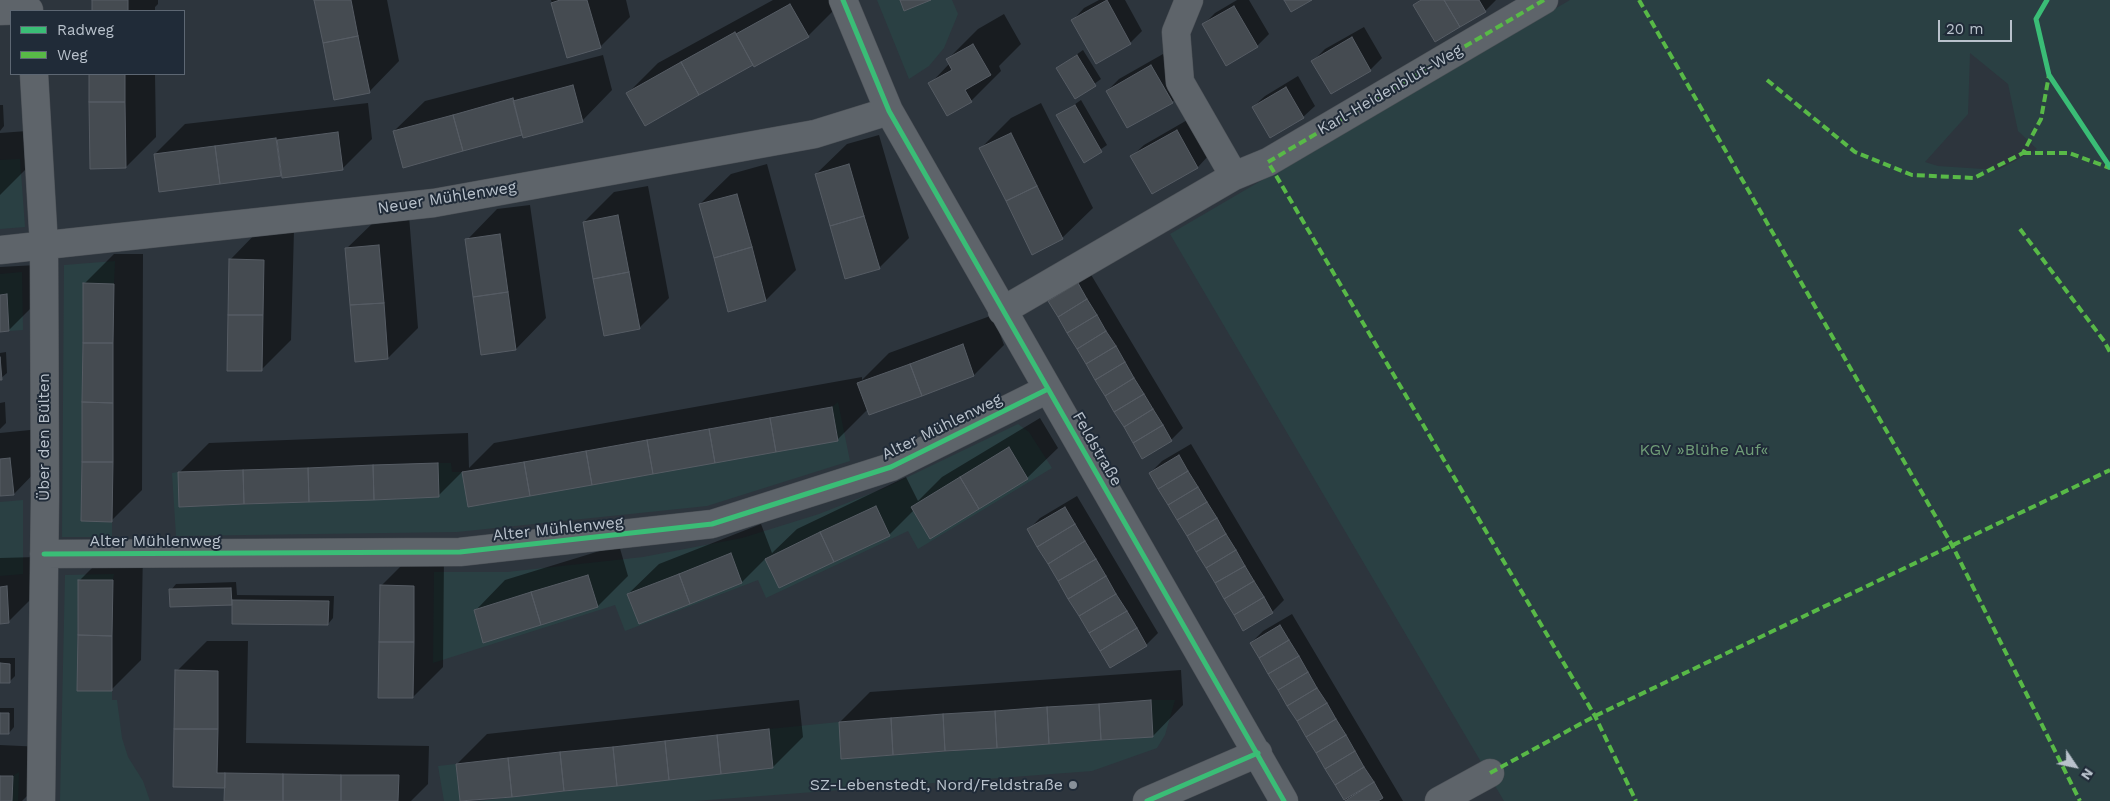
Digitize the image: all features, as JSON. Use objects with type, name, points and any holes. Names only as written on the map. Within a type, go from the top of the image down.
[{"type":"street","name":"Feldstraße","points":[[843,0],[889,110],[1002,311],[1284,801]]},
{"type":"street","points":[[1190,0],[1176,32],[1180,82],[1234,176]]},
{"type":"street","name":"Karl-Heidenblut-Weg","points":[[1002,311],[1234,176],[1268,162],[1544,0]]},
{"type":"street","points":[[0,11],[28,7]]},
{"type":"street","name":"Über den Bülten","points":[[34,75],[44,246],[44,554],[41,801]]},
{"type":"street","name":"Neuer Mühlenweg","points":[[0,250],[434,203],[815,134],[889,110]]},
{"type":"street","name":"Alter Mühlenweg","points":[[44,554],[460,552],[712,524],[890,467],[1048,389]]},
{"type":"street","points":[[1147,801],[1258,753]]},
{"type":"street","points":[[1439,801],[1490,773]]},
{"type":"green space","points":[[877,0],[952,0],[958,14],[944,48],[929,66],[909,79]]},
{"type":"green space","name":"KGV »Blühe Auf«","points":[[1570,0],[2110,0],[2110,801],[1504,801],[1170,234]],"holes":[[[1970,53],[2008,84],[2018,131],[2037,149],[1998,170],[1938,166],[1925,162],[1968,114]]]},
{"type":"green space","points":[[20,159],[25,227],[0,229],[0,160]]},
{"type":"green space","points":[[115,261],[114,284],[83,284],[81,521],[112,522],[112,537],[62,537],[64,265]]},
{"type":"green space","points":[[22,272],[23,330],[9,331],[7,295],[0,295],[0,274]]},
{"type":"green space","points":[[838,402],[850,461],[707,506],[457,532],[176,536],[172,473],[178,472],[179,507],[439,497],[438,463],[451,463],[452,472],[462,472],[838,441],[832,407]]},
{"type":"green space","points":[[1018,424],[1029,432],[1052,468],[918,549],[908,531],[766,598],[758,580],[625,631],[615,605],[433,663],[434,572],[507,572],[643,557],[742,538],[819,514],[885,488]]},
{"type":"green space","points":[[23,500],[23,574],[0,576],[0,502]]},
{"type":"green space","points":[[114,574],[113,580],[78,580],[77,690],[112,691],[112,700],[117,700],[122,738],[128,757],[143,781],[150,801],[60,801],[65,575]]},
{"type":"green space","points":[[1151,700],[1175,700],[1165,735],[1157,748],[1092,771],[695,801],[478,801],[773,768],[769,729],[839,722],[842,759],[1153,737]]},
{"type":"green space","points":[[456,764],[460,801],[444,801],[438,766]]},
{"type":"green space","points":[[19,772],[18,801],[12,801],[13,776]]},
{"type":"building","points":[[92,0],[128,0],[128,10],[92,10]]},
{"type":"building","points":[[314,0],[351,0],[358,36],[323,43]]},
{"type":"building","points":[[560,0],[587,0],[601,48],[567,58],[551,3]]},
{"type":"building","points":[[900,0],[931,0],[904,11]]},
{"type":"building","points":[[1107,0],[1131,44],[1096,64],[1071,20]]},
{"type":"building","points":[[1284,0],[1312,0],[1291,12]]},
{"type":"building","points":[[1421,0],[1444,0],[1460,27],[1435,42],[1413,5]]},
{"type":"building","points":[[1444,0],[1479,0],[1486,12],[1460,27]]},
{"type":"building","points":[[790,4],[809,37],[754,67],[736,34]]},
{"type":"building","points":[[1234,6],[1258,47],[1226,66],[1202,24]]},
{"type":"building","points":[[735,32],[753,65],[699,95],[681,62]]},
{"type":"building","points":[[358,36],[370,93],[334,100],[323,43]]},
{"type":"building","points":[[1352,37],[1371,71],[1331,94],[1311,61]]},
{"type":"building","points":[[973,44],[991,75],[965,90],[972,102],[947,116],[928,83],[952,70],[946,59]]},
{"type":"building","points":[[1077,55],[1096,86],[1075,99],[1056,68]]},
{"type":"building","points":[[681,62],[699,95],[645,126],[626,93]]},
{"type":"building","points":[[1151,65],[1173,103],[1127,128],[1106,91]]},
{"type":"building","points":[[89,75],[125,75],[125,102],[89,102]]},
{"type":"building","points":[[573,85],[583,122],[523,138],[513,101]]},
{"type":"building","points":[[1286,87],[1304,118],[1270,138],[1252,107]]},
{"type":"building","points":[[513,98],[522,135],[463,151],[453,115]]},
{"type":"building","points":[[89,102],[125,102],[126,168],[90,169]]},
{"type":"building","points":[[1075,105],[1102,152],[1084,163],[1056,115]]},
{"type":"building","points":[[453,115],[463,151],[403,168],[393,131]]},
{"type":"building","points":[[1177,130],[1198,168],[1152,194],[1130,156]]},
{"type":"building","points":[[338,132],[343,170],[282,178],[277,140]]},
{"type":"building","points":[[1011,133],[1037,186],[1006,201],[979,148]]},
{"type":"building","points":[[276,138],[281,176],[220,184],[215,146]]},
{"type":"building","points":[[215,146],[220,184],[159,192],[154,154]]},
{"type":"building","points":[[849,164],[864,216],[830,226],[815,174]]},
{"type":"building","points":[[1037,186],[1063,239],[1032,255],[1006,201]]},
{"type":"building","points":[[737,194],[752,247],[714,258],[699,204]]},
{"type":"building","points":[[618,215],[629,272],[593,279],[583,222]]},
{"type":"building","points":[[864,216],[880,269],[845,279],[830,226]]},
{"type":"building","points":[[500,234],[508,292],[473,297],[465,239]]},
{"type":"building","points":[[379,245],[384,303],[350,305],[345,248]]},
{"type":"building","points":[[752,247],[766,301],[728,312],[714,258]]},
{"type":"building","points":[[229,259],[264,260],[263,315],[228,315]]},
{"type":"building","points":[[629,272],[640,329],[604,336],[593,279]]},
{"type":"building","points":[[83,283],[114,284],[113,343],[83,343]]},
{"type":"building","points":[[1078,283],[1087,299],[1058,317],[1048,301]]},
{"type":"building","points":[[508,292],[516,350],[481,355],[473,297]]},
{"type":"building","points":[[7,294],[9,331],[0,332],[0,295]]},
{"type":"building","points":[[1087,299],[1097,315],[1067,333],[1058,317]]},
{"type":"building","points":[[384,303],[388,359],[355,362],[350,305]]},
{"type":"building","points":[[228,315],[263,315],[262,371],[227,371]]},
{"type":"building","points":[[1097,315],[1106,331],[1077,349],[1067,333]]},
{"type":"building","points":[[1106,331],[1116,346],[1086,364],[1077,349]]},
{"type":"building","points":[[83,343],[113,343],[113,403],[82,402]]},
{"type":"building","points":[[963,344],[974,376],[922,396],[910,364]]},
{"type":"building","points":[[1116,346],[1125,362],[1095,380],[1086,364]]},
{"type":"building","points":[[0,357],[2,380],[0,380]]},
{"type":"building","points":[[1125,362],[1134,378],[1105,396],[1095,380]]},
{"type":"building","points":[[910,364],[922,396],[869,415],[857,383]]},
{"type":"building","points":[[1134,378],[1144,394],[1114,412],[1105,396]]},
{"type":"building","points":[[1144,394],[1153,409],[1124,427],[1114,412]]},
{"type":"building","points":[[82,402],[113,403],[113,462],[82,462]]},
{"type":"building","points":[[832,407],[838,441],[776,452],[770,418]]},
{"type":"building","points":[[1153,409],[1163,425],[1133,443],[1124,427]]},
{"type":"building","points":[[770,418],[776,452],[715,463],[709,429]]},
{"type":"building","points":[[1163,425],[1172,441],[1142,459],[1133,443]]},
{"type":"building","points":[[709,429],[715,463],[653,474],[647,440]]},
{"type":"building","points":[[647,440],[653,474],[592,485],[586,451]]},
{"type":"building","points":[[1009,447],[1028,479],[979,509],[960,477]]},
{"type":"building","points":[[586,451],[592,485],[530,496],[524,462]]},
{"type":"building","points":[[1179,455],[1188,471],[1158,489],[1149,473]]},
{"type":"building","points":[[10,458],[14,495],[0,496],[0,459]]},
{"type":"building","points":[[82,462],[113,462],[112,522],[81,521]]},
{"type":"building","points":[[524,462],[530,496],[468,507],[462,472]]},
{"type":"building","points":[[438,463],[439,497],[374,500],[373,465]]},
{"type":"building","points":[[373,465],[374,500],[309,502],[308,468]]},
{"type":"building","points":[[308,468],[309,502],[244,504],[243,470]]},
{"type":"building","points":[[243,470],[244,504],[179,507],[178,472]]},
{"type":"building","points":[[1188,471],[1198,487],[1168,505],[1158,489]]},
{"type":"building","points":[[960,477],[979,509],[930,539],[911,507]]},
{"type":"building","points":[[1198,487],[1207,502],[1177,520],[1168,505]]},
{"type":"building","points":[[1207,502],[1217,518],[1187,536],[1177,520]]},
{"type":"building","points":[[876,506],[890,536],[834,562],[820,532]]},
{"type":"building","points":[[1065,507],[1075,524],[1037,547],[1027,529]]},
{"type":"building","points":[[1217,518],[1226,534],[1196,552],[1187,536]]},
{"type":"building","points":[[1075,524],[1085,541],[1048,564],[1037,547]]},
{"type":"building","points":[[820,532],[834,562],[779,588],[765,559]]},
{"type":"building","points":[[1226,534],[1236,550],[1206,568],[1196,552]]},
{"type":"building","points":[[1085,541],[1096,559],[1058,581],[1048,564]]},
{"type":"building","points":[[1236,550],[1245,566],[1215,583],[1206,568]]},
{"type":"building","points":[[731,553],[742,583],[690,604],[679,574]]},
{"type":"building","points":[[1096,559],[1106,576],[1068,599],[1058,581]]},
{"type":"building","points":[[1245,566],[1254,581],[1224,599],[1215,583]]},
{"type":"building","points":[[679,574],[690,604],[639,624],[627,594]]},
{"type":"building","points":[[588,575],[598,607],[541,625],[531,592]]},
{"type":"building","points":[[1106,576],[1116,594],[1079,616],[1068,599]]},
{"type":"building","points":[[78,580],[113,580],[112,636],[78,635]]},
{"type":"building","points":[[1254,581],[1264,597],[1234,615],[1224,599]]},
{"type":"building","points":[[380,585],[414,586],[414,642],[379,642]]},
{"type":"building","points":[[7,586],[9,623],[0,624],[0,587]]},
{"type":"building","points":[[231,588],[232,605],[170,607],[169,589]]},
{"type":"building","points":[[531,592],[541,625],[483,643],[474,610]]},
{"type":"building","points":[[1116,594],[1127,611],[1089,633],[1079,616]]},
{"type":"building","points":[[1264,597],[1273,613],[1243,631],[1234,615]]},
{"type":"building","points":[[232,600],[329,601],[328,625],[232,624]]},
{"type":"building","points":[[1127,611],[1137,628],[1100,651],[1089,633]]},
{"type":"building","points":[[1280,625],[1289,640],[1259,658],[1250,643]]},
{"type":"building","points":[[1137,628],[1147,646],[1110,668],[1100,651]]},
{"type":"building","points":[[78,635],[112,636],[112,691],[77,691]]},
{"type":"building","points":[[1289,640],[1299,656],[1268,674],[1259,658]]},
{"type":"building","points":[[379,642],[414,642],[413,698],[378,698]]},
{"type":"building","points":[[1299,656],[1308,672],[1278,690],[1268,674]]},
{"type":"building","points":[[0,663],[10,664],[10,683],[0,683]]},
{"type":"building","points":[[175,670],[218,671],[218,729],[174,729]]},
{"type":"building","points":[[1308,672],[1317,688],[1287,706],[1278,690]]},
{"type":"building","points":[[1317,688],[1327,703],[1297,721],[1287,706]]},
{"type":"building","points":[[1151,700],[1153,737],[1101,740],[1099,704]]},
{"type":"building","points":[[1327,703],[1336,719],[1306,737],[1297,721]]},
{"type":"building","points":[[1099,704],[1101,740],[1049,744],[1047,707]]},
{"type":"building","points":[[1047,707],[1049,744],[997,748],[995,711]]},
{"type":"building","points":[[995,711],[997,748],[945,751],[943,714]]},
{"type":"building","points":[[0,713],[9,713],[9,734],[0,734]]},
{"type":"building","points":[[943,714],[945,751],[893,755],[891,718]]},
{"type":"building","points":[[891,718],[893,755],[841,759],[839,722]]},
{"type":"building","points":[[1336,719],[1346,735],[1316,753],[1306,737]]},
{"type":"building","points":[[174,729],[218,729],[217,773],[225,773],[225,788],[173,787]]},
{"type":"building","points":[[769,729],[773,768],[721,774],[717,735]]},
{"type":"building","points":[[717,735],[721,774],[669,780],[665,741]]},
{"type":"building","points":[[1346,735],[1355,751],[1325,769],[1316,753]]},
{"type":"building","points":[[665,741],[669,780],[617,786],[613,747]]},
{"type":"building","points":[[613,747],[617,786],[564,791],[560,752]]},
{"type":"building","points":[[1355,751],[1364,767],[1335,785],[1325,769]]},
{"type":"building","points":[[560,752],[564,791],[512,797],[508,758]]},
{"type":"building","points":[[508,758],[512,797],[460,801],[456,764]]},
{"type":"building","points":[[1364,767],[1374,782],[1344,800],[1335,785]]},
{"type":"building","points":[[225,773],[283,774],[283,801],[224,801]]},
{"type":"building","points":[[283,774],[341,775],[341,801],[283,801]]},
{"type":"building","points":[[341,775],[399,775],[398,801],[341,801]]},
{"type":"building","points":[[0,776],[13,776],[12,801],[0,801]]},
{"type":"building","points":[[1374,782],[1383,798],[1378,801],[1345,801]]},
{"type":"marked path","points":[[1544,0],[1268,162],[1595,716],[1636,801]]},
{"type":"marked path","points":[[1639,0],[1952,545],[2080,801]]},
{"type":"marked path","points":[[1767,80],[1855,152],[1912,175],[1974,178],[2023,153],[2041,119],[2049,75]]},
{"type":"marked path","points":[[2023,153],[2069,153],[2110,168]]},
{"type":"marked path","points":[[2020,229],[2104,341],[2110,352]]},
{"type":"marked path","points":[[1490,773],[1595,716],[2110,470]]},
{"type":"cycle path","points":[[843,0],[889,111],[1284,801]]},
{"type":"cycle path","points":[[2047,0],[2036,19],[2049,75],[2110,167]]},
{"type":"cycle path","points":[[44,554],[460,552],[712,524],[891,467],[1048,389]]},
{"type":"cycle path","points":[[1147,801],[1258,753]]},
{"type":"place","name":"SZ-Lebenstedt, Nord/Feldstraße","points":[[1073,785]]}]
